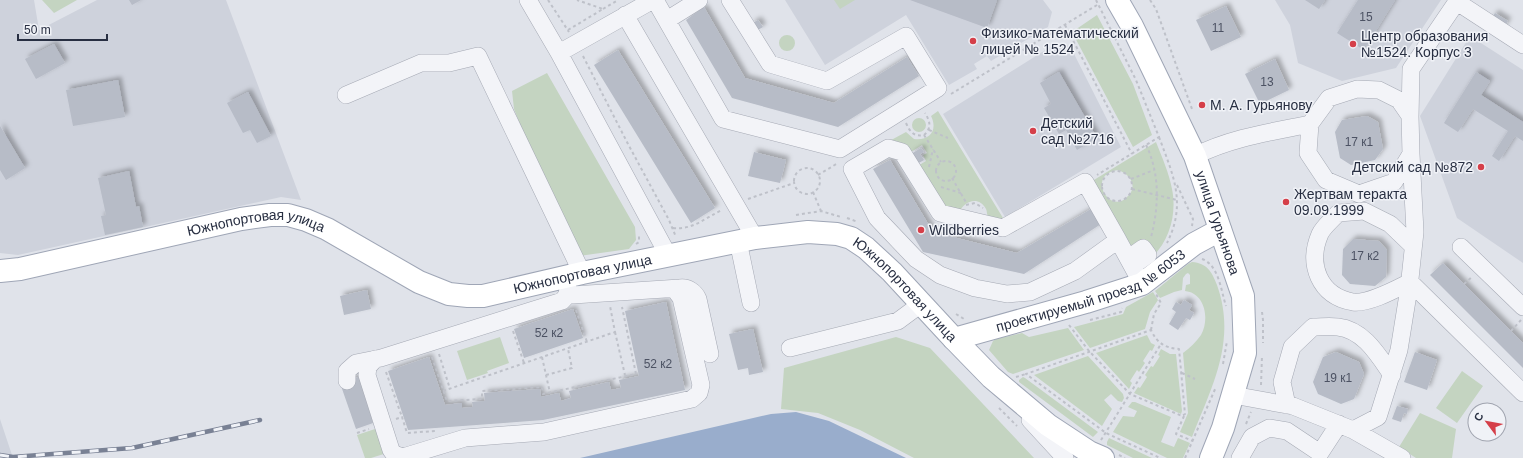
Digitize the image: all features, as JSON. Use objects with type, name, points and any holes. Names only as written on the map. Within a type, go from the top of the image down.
[{"type":"main road","name":"улица Гурьянова","points":[[1107,3],[1132,26],[1195,156],[1244,296],[1246,353],[1225,389],[1223,428],[1211,458]]},
{"type":"main road","name":"Южнопортовая улица","points":[[0,271],[20,269],[241,219],[270,215],[288,215],[306,220],[327,229],[419,282],[448,294],[483,296],[572,281],[668,255],[747,240],[808,232],[837,234],[851,238],[866,248],[892,272],[954,339],[991,376],[1048,425],[1089,452],[1103,458]]},
{"type":"main road","name":"проектируемый проезд № 6053","points":[[954,339],[1086,302],[1150,291],[1194,244],[1220,230]]},
{"type":"street","points":[[528,0],[559,53],[668,255]]},
{"type":"street","points":[[559,53],[572,37],[625,16],[654,0],[667,20],[723,119],[840,149],[938,88],[906,36],[827,81],[770,64],[730,0]]},
{"type":"street","points":[[667,20],[699,0]]},
{"type":"street","points":[[1240,458],[1252,437],[1269,428],[1287,431],[1321,456],[1346,427],[1378,417],[1399,350],[1410,282],[1415,232],[1410,118],[1411,69],[1457,1],[1523,45]]},
{"type":"street","points":[[625,16],[747,240],[751,303]]},
{"type":"street","points":[[346,95],[421,63],[449,63],[478,56],[572,281],[573,295],[670,288],[690,289],[697,296],[710,354]]},
{"type":"street","points":[[1410,118],[1399,100],[1379,90],[1357,89],[1329,98],[1310,124],[1308,152],[1326,180],[1359,194],[1394,182],[1411,154]]},
{"type":"street","points":[[1195,156],[1207,149],[1235,140],[1310,124]]},
{"type":"street","points":[[1118,240],[1075,270],[1030,292],[1007,294],[975,288],[940,275],[916,259],[877,218],[852,169],[888,148],[902,152],[940,213],[1003,228],[1085,182],[1118,240],[1150,291]]},
{"type":"street","points":[[1410,282],[1373,299],[1354,302],[1334,296],[1317,278],[1314,258],[1320,234],[1338,213],[1364,211],[1390,224],[1413,246]]},
{"type":"street","points":[[1461,247],[1523,307]]},
{"type":"street","points":[[572,281],[566,298],[562,301],[433,347],[368,367],[367,375],[391,450],[398,456],[403,457],[465,438],[544,432],[692,400],[699,392],[701,385],[681,298],[675,290],[670,288]]},
{"type":"street","points":[[1410,282],[1523,393]]},
{"type":"street","points":[[790,348],[898,321],[921,304]]},
{"type":"street","points":[[1287,405],[1282,382],[1292,347],[1313,327],[1339,327],[1361,335],[1392,374]]},
{"type":"street","points":[[347,381],[347,371],[352,365],[356,363],[380,364]]},
{"type":"street","points":[[991,376],[1065,458]]},
{"type":"street","points":[[1225,389],[1287,405],[1346,427],[1402,458]]},
{"type":"path","points":[[548,0],[572,37],[669,220]]},
{"type":"path","points":[[577,0],[603,9]]},
{"type":"path","points":[[572,37],[603,9],[618,0]]},
{"type":"path","points":[[1096,0],[1107,3]]},
{"type":"path","points":[[950,95],[1065,25],[1107,3]]},
{"type":"path","points":[[1107,3],[1175,182],[1193,219],[1189,232]]},
{"type":"path","points":[[1065,25],[1132,154]]},
{"type":"path","points":[[911,119],[905,122],[910,131],[916,135],[924,135],[929,130],[930,122],[924,111]]},
{"type":"path","points":[[929,130],[948,138]]},
{"type":"path","points":[[924,135],[942,162]]},
{"type":"path","points":[[1085,182],[1159,137]]},
{"type":"path","points":[[1143,248],[1150,242],[1157,196],[1152,156],[1146,145]]},
{"type":"path","points":[[928,169],[933,149]]},
{"type":"path","points":[[948,161],[954,164],[956,170],[952,178],[943,180],[938,175],[937,169],[942,162],[948,161]]},
{"type":"path","points":[[818,175],[838,163]]},
{"type":"path","points":[[803,169],[814,171],[818,175],[820,180],[819,186],[813,192],[805,194],[796,188],[794,183],[795,177],[798,172],[803,169]]},
{"type":"path","points":[[1131,179],[1154,170]]},
{"type":"path","points":[[1113,171],[1123,172],[1131,179],[1132,189],[1127,198],[1118,201],[1109,199],[1105,196],[1102,187],[1104,177],[1113,171]]},
{"type":"path","points":[[952,178],[967,204]]},
{"type":"path","points":[[1167,244],[1175,221],[1177,200],[1175,182]]},
{"type":"path","points":[[939,187],[961,193]]},
{"type":"path","points":[[1132,189],[1177,200]]},
{"type":"path","points":[[813,192],[821,211]]},
{"type":"path","points":[[1200,259],[1207,261],[1212,265],[1227,310]]},
{"type":"path","points":[[1150,291],[1162,303],[1154,314],[1151,330],[1154,337],[1161,344],[1170,348],[1179,349],[1182,373],[1184,416],[1176,434],[1193,441]]},
{"type":"path","points":[[607,293],[625,374]]},
{"type":"path","points":[[433,347],[443,391],[447,401],[482,399],[482,391],[542,387],[543,394],[550,393],[636,374],[621,307],[629,306]]},
{"type":"path","points":[[576,310],[587,342]]},
{"type":"path","points":[[1511,331],[1523,318]]},
{"type":"path","points":[[1069,325],[1089,351],[1130,394],[1184,416]]},
{"type":"path","points":[[1012,379],[1151,330]]},
{"type":"path","points":[[513,331],[524,363]]},
{"type":"path","points":[[443,391],[615,332]]},
{"type":"path","points":[[1222,370],[1227,336]]},
{"type":"path","points":[[1106,433],[1161,344]]},
{"type":"path","points":[[433,347],[450,389]]},
{"type":"path","points":[[546,375],[572,368],[568,348]]},
{"type":"path","points":[[542,358],[550,393]]},
{"type":"path","points":[[380,364],[407,433],[437,431]]},
{"type":"path","points":[[1182,373],[1195,379]]},
{"type":"path","points":[[1026,374],[1106,433],[1160,458]]},
{"type":"path","points":[[1185,458],[1193,441],[1225,389]]},
{"type":"path","points":[[357,433],[402,417]]},
{"type":"shaded area","points":[[0,0],[34,0],[39,30],[97,0],[226,0],[301,200],[281,197],[18,255],[0,253]]},
{"type":"shaded area","name":"Физико-математический лицей № 1524","points":[[785,0],[1043,0],[1052,12],[1048,27],[991,61],[987,56],[974,64],[977,69],[949,85],[906,15],[825,65]]},
{"type":"shaded area","name":"Центр образования №1524. Корпус 3","points":[[1275,0],[1441,0],[1396,68],[1342,81],[1298,63],[1290,25]]},
{"type":"shaded area","name":"Детский сад №872","points":[[1470,36],[1523,70],[1523,263],[1457,218],[1420,116]]},
{"type":"shaded area","name":"Детский сад №2716","points":[[1055,44],[1070,46],[1121,147],[1005,217],[943,114]]},
{"type":"shaded area","points":[[0,419],[13,458],[0,458]]},
{"type":"green space","points":[[42,0],[77,0],[54,13]]},
{"type":"green space","points":[[834,0],[855,0],[840,9]]},
{"type":"green space","points":[[1097,15],[1133,84],[1152,135],[1133,147],[1072,32]]},
{"type":"green space","points":[[784,35],[790,35],[795,40],[793,49],[790,51],[784,51],[779,46],[779,40]]},
{"type":"green space","points":[[547,73],[635,227],[636,240],[629,249],[579,256],[536,164],[514,109],[512,91]]},
{"type":"green space","points":[[938,111],[1003,218],[998,220],[988,218],[983,205],[975,201],[971,201],[964,205],[959,213],[943,208],[916,167],[926,161],[923,155],[927,153],[922,145],[908,154],[882,145],[906,132],[914,139],[920,139],[928,136],[931,134],[934,126],[931,116]]},
{"type":"green space","points":[[919,118],[924,120],[926,125],[924,130],[919,132],[914,130],[912,125],[914,120]]},
{"type":"green space","points":[[1156,142],[1171,183],[1174,208],[1173,217],[1167,235],[1158,251],[1151,258],[1138,266],[1089,183]],"holes":[[[1118,170],[1126,174],[1131,181],[1131,192],[1121,201],[1114,201],[1108,198],[1104,192],[1102,186],[1103,179],[1108,173]]]},
{"type":"green space","points":[[1192,262],[1205,266],[1213,276],[1217,285],[1222,306],[1224,325],[1220,363],[1192,437],[1180,432],[1188,413],[1183,353],[1193,345],[1204,329],[1204,308],[1197,296],[1185,291],[1186,285],[1190,284],[1190,275],[1188,273],[1183,278],[1182,290],[1160,298],[1155,291]]},
{"type":"green space","points":[[1153,292],[1158,300],[1150,312],[1145,329],[1090,348],[1074,327],[1123,314],[1126,307]]},
{"type":"green space","points":[[1068,328],[1084,350],[1013,374],[1008,372],[989,350],[993,341],[996,339],[1022,333],[1029,337]]},
{"type":"green space","points":[[1147,335],[1151,343],[1155,345],[1143,361],[1145,363],[1139,372],[1137,370],[1130,381],[1132,383],[1129,389],[1096,353]]},
{"type":"green space","points":[[500,337],[509,363],[487,371],[488,373],[467,380],[457,351]]},
{"type":"green space","points":[[896,337],[930,348],[1034,458],[914,458],[860,430],[818,413],[781,409],[784,368]]},
{"type":"green space","points":[[1161,349],[1170,354],[1176,354],[1182,411],[1181,414],[1134,393],[1138,387],[1140,388],[1147,377],[1145,375],[1151,366],[1153,367],[1160,356],[1158,355]]},
{"type":"green space","points":[[1088,356],[1123,394],[1124,398],[1122,402],[1118,401],[1111,394],[1104,400],[1112,409],[1102,426],[1034,375]]},
{"type":"green space","points":[[1462,371],[1483,386],[1472,402],[1467,402],[1467,409],[1457,423],[1436,408]]},
{"type":"green space","points":[[1023,377],[1098,432],[1093,437],[1019,382],[1019,380]]},
{"type":"green space","points":[[1132,402],[1171,417],[1161,442],[1174,447],[1178,438],[1190,443],[1183,458],[1167,458],[1113,432],[1123,416],[1134,417],[1137,411],[1128,407]]},
{"type":"green space","points":[[1420,413],[1456,429],[1452,458],[1416,458],[1399,447]]},
{"type":"green space","points":[[378,428],[387,453],[371,458],[365,458],[357,435]]},
{"type":"green space","points":[[1109,438],[1152,458],[1133,458],[1107,445]]},
{"type":"water","points":[[796,412],[829,421],[906,458],[580,458],[771,414]]},
{"type":"building","points":[[129,0],[141,0],[132,5]]},
{"type":"building","points":[[910,0],[997,0],[987,28]]},
{"type":"building","points":[[1305,0],[1325,0],[1319,9]]},
{"type":"building","points":[[1358,0],[1395,0],[1364,50],[1337,33]]},
{"type":"building","points":[[1226,6],[1241,37],[1211,51],[1196,20]]},
{"type":"building","points":[[704,7],[745,78],[834,103],[907,57],[919,76],[838,127],[732,98],[686,20]]},
{"type":"building","points":[[1495,13],[1508,21],[1502,30],[1490,21]]},
{"type":"building","points":[[758,20],[763,27],[756,31],[751,24]]},
{"type":"building","points":[[54,44],[65,63],[36,79],[25,59]]},
{"type":"building","points":[[618,50],[715,208],[691,223],[594,65]]},
{"type":"building","points":[[1275,59],[1289,90],[1260,104],[1245,74]]},
{"type":"building","points":[[1059,72],[1097,138],[1077,150],[1066,130],[1059,134],[1044,108],[1051,104],[1040,83]]},
{"type":"building","points":[[1476,72],[1490,81],[1481,95],[1523,122],[1523,141],[1515,136],[1499,161],[1492,156],[1508,131],[1473,109],[1458,132],[1444,123]]},
{"type":"building","points":[[118,80],[125,117],[73,126],[66,90]]},
{"type":"building","points":[[248,92],[271,136],[257,143],[250,130],[243,133],[227,103]]},
{"type":"building","points":[[1367,116],[1378,122],[1383,149],[1375,160],[1351,165],[1340,158],[1335,132],[1342,120]]},
{"type":"building","points":[[0,126],[25,168],[6,180],[0,170]]},
{"type":"building","points":[[921,148],[924,152],[920,154],[924,160],[917,164],[911,154]]},
{"type":"building","points":[[754,152],[786,160],[780,183],[748,176]]},
{"type":"building","points":[[890,160],[933,232],[1017,253],[1091,209],[1101,224],[1024,274],[923,252],[873,169]]},
{"type":"building","points":[[129,171],[136,207],[139,206],[143,227],[105,235],[101,216],[106,215],[98,178]]},
{"type":"building","points":[[1353,239],[1379,241],[1387,250],[1386,277],[1375,286],[1350,284],[1342,275],[1343,249]]},
{"type":"building","points":[[1443,263],[1523,343],[1523,368],[1430,275]]},
{"type":"building","points":[[367,290],[371,309],[344,315],[340,296]]},
{"type":"building","points":[[1184,300],[1192,305],[1189,310],[1194,313],[1190,320],[1186,318],[1178,330],[1169,324],[1176,312],[1172,309],[1176,302],[1181,305]]},
{"type":"building","points":[[666,302],[685,390],[543,420],[408,430],[388,371],[429,357],[445,405],[462,403],[462,408],[473,407],[472,402],[485,401],[484,393],[540,389],[541,397],[559,393],[561,401],[571,398],[569,391],[609,382],[611,390],[621,388],[619,380],[639,376],[625,311]]},
{"type":"building","points":[[573,309],[583,338],[524,358],[514,329]]},
{"type":"building","points":[[753,329],[763,372],[749,375],[748,368],[738,370],[729,334]]},
{"type":"building","points":[[1336,352],[1359,362],[1364,374],[1354,399],[1341,404],[1318,394],[1313,382],[1323,357]]},
{"type":"building","points":[[1415,352],[1437,360],[1427,390],[1404,382]]},
{"type":"building","points":[[358,377],[373,423],[356,429],[340,383]]},
{"type":"building","points":[[1397,406],[1408,409],[1407,414],[1404,413],[1401,422],[1392,419]]},
{"type":"railway","points":[[0,455],[13,457],[132,448],[260,420]]},
{"type":"place","name":"Физико-математический лицей № 1524","points":[[973,41]]},
{"type":"place","name":"Центр образования №1524. Корпус 3","points":[[1353,44]]},
{"type":"place","name":"М. А. Гурьянову","points":[[1202,105]]},
{"type":"place","name":"Детский сад №2716","points":[[1033,131]]},
{"type":"place","name":"Детский сад №872","points":[[1481,167]]},
{"type":"place","name":"Жертвам теракта 09.09.1999","points":[[1286,202]]},
{"type":"place","name":"Wildberries","points":[[921,230]]}]
